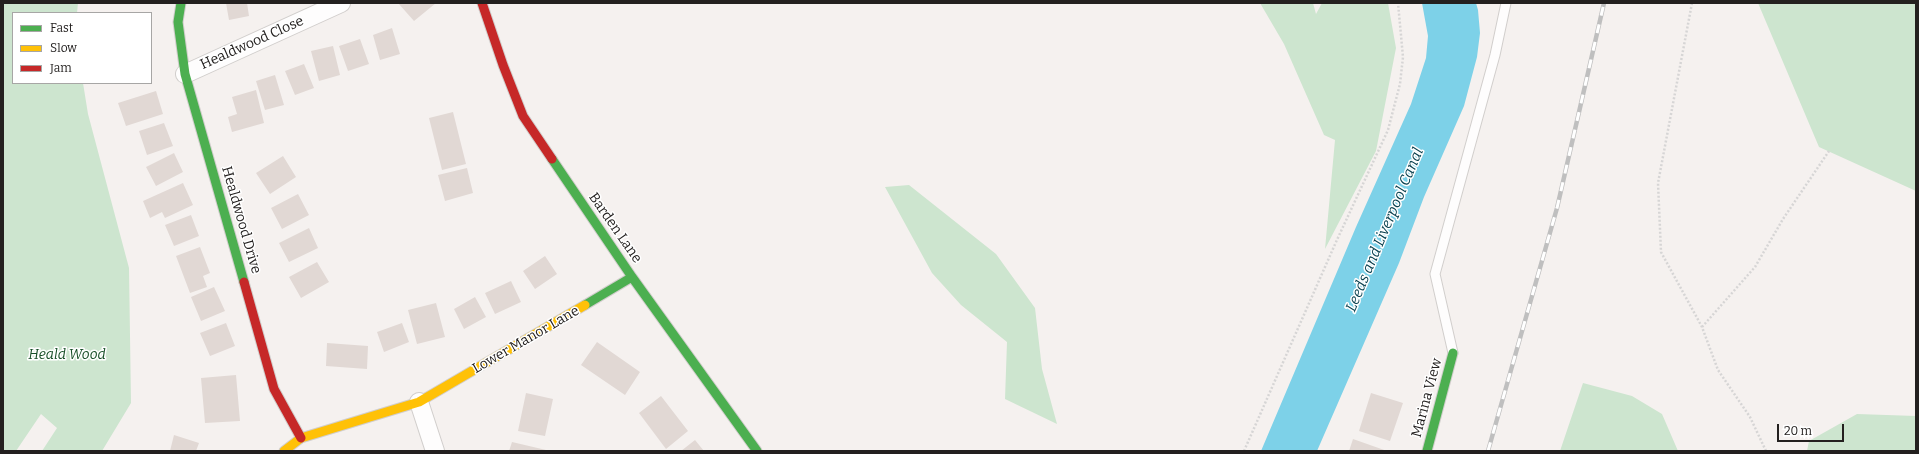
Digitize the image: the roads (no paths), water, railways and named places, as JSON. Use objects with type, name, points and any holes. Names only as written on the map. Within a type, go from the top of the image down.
[{"type":"street","name":"Healdwood Drive","points":[[181,3],[178,22],[185,74],[274,389],[301,438]]},
{"type":"street","name":"Healdwood Close","points":[[185,74],[341,3]]},
{"type":"street","name":"Barden Lane","points":[[482,3],[503,65],[523,116],[632,277],[757,451]]},
{"type":"street","name":"Lower Manor Lane","points":[[284,451],[301,438],[419,402],[632,277]]},
{"type":"street","name":"Marina View","points":[[1427,451],[1453,353]]},
{"type":"street","points":[[419,402],[435,451]]},
{"type":"lane","points":[[1453,353],[1435,274],[1495,55],[1506,3]]},
{"type":"water","name":"Leeds and Liverpool Canal","points":[[1422,3],[1476,3],[1480,33],[1477,57],[1464,106],[1424,197],[1399,263],[1317,451],[1261,451],[1356,227],[1411,104],[1426,58],[1428,36]]},
{"type":"railway","points":[[1488,451],[1557,208],[1604,3]]},
{"type":"park label","name":"Heald Wood","points":[[67,355]]}]
